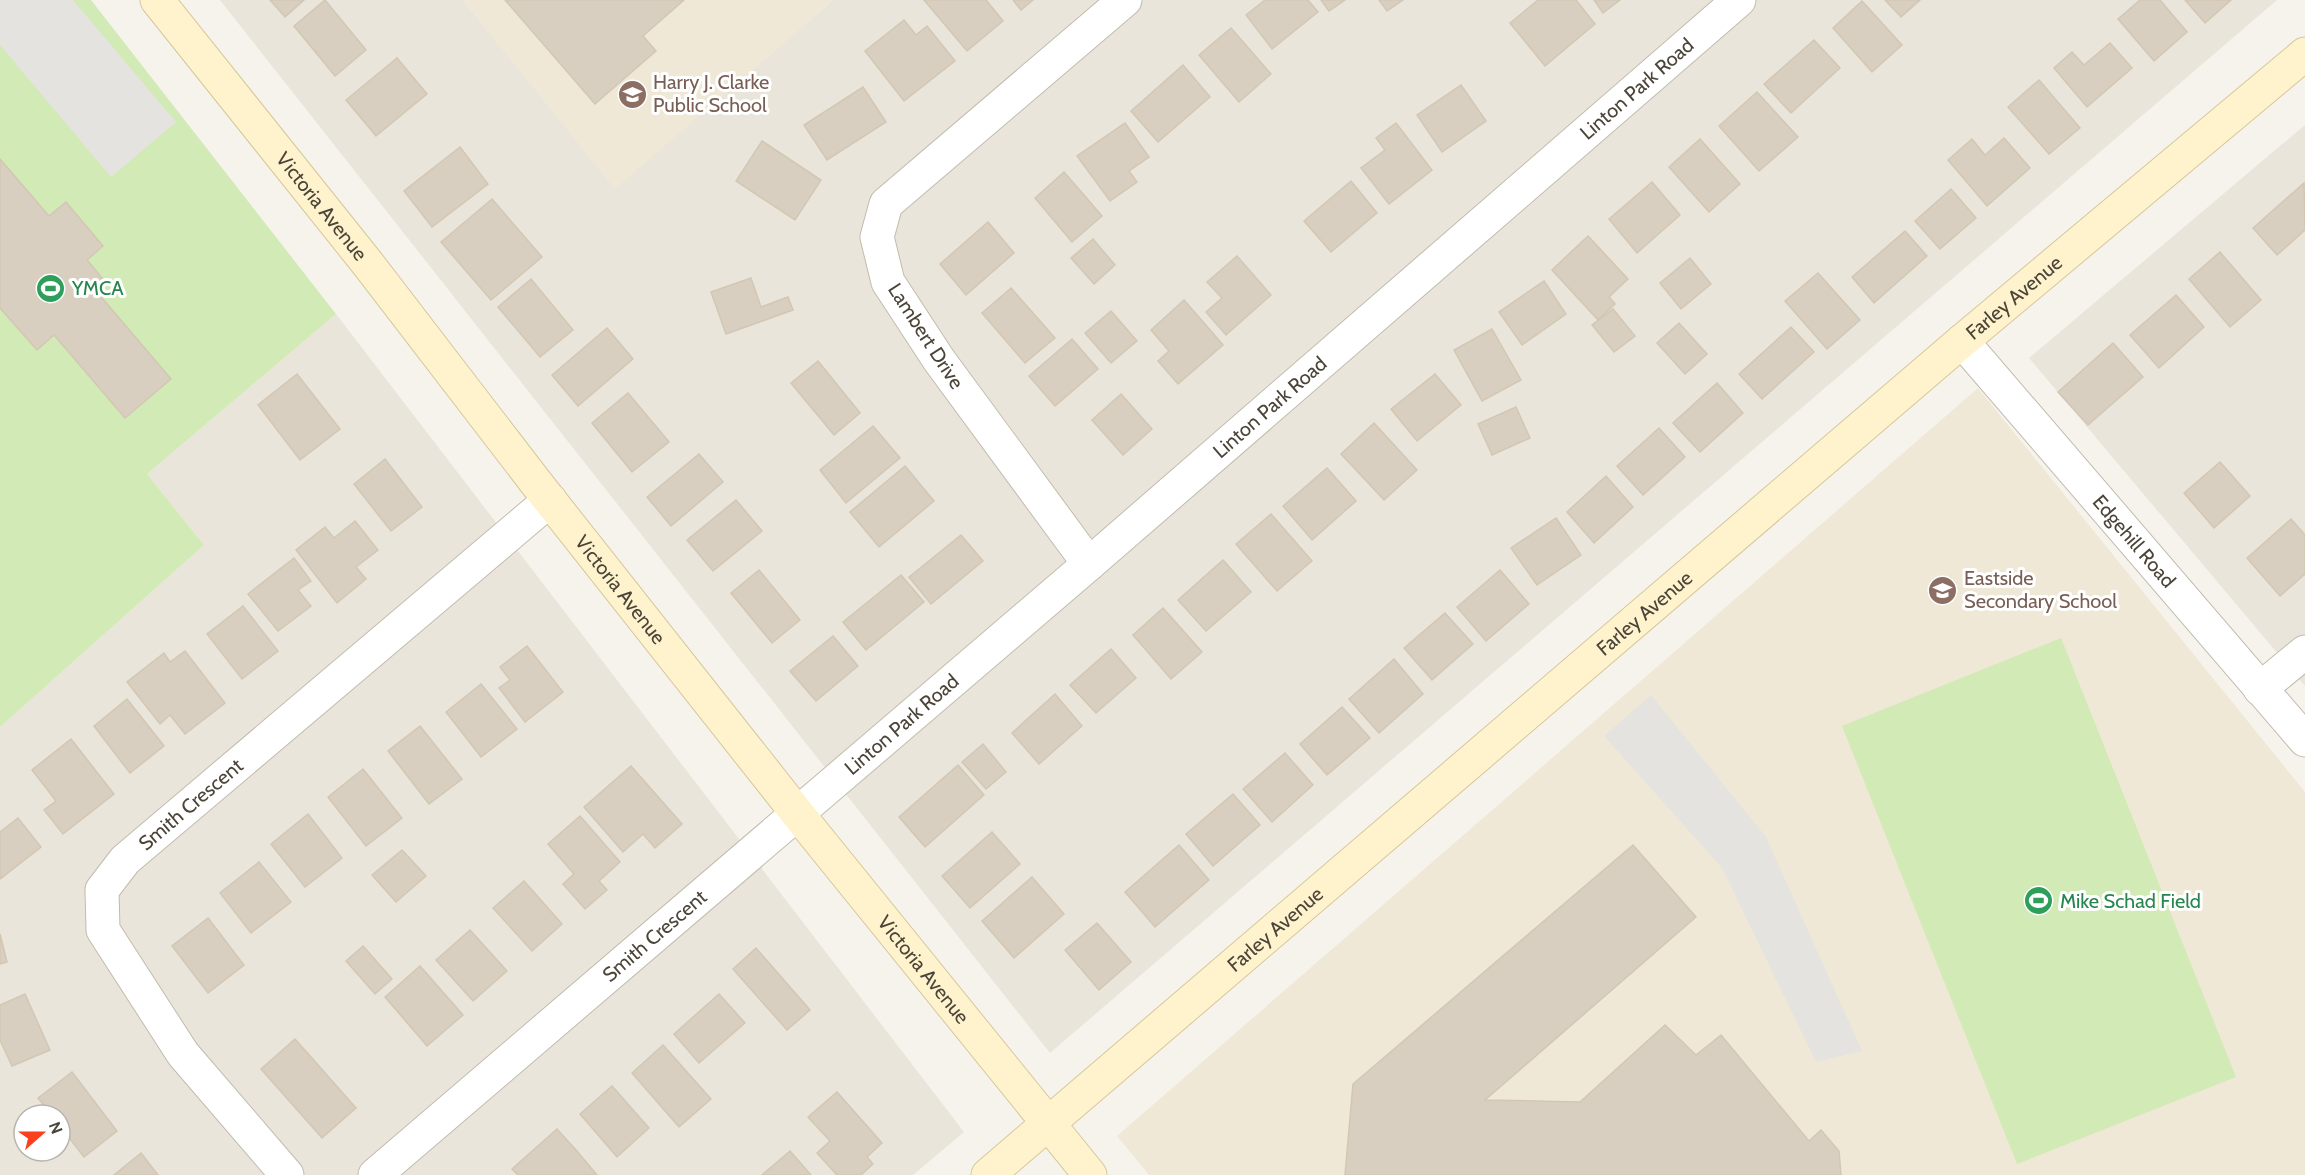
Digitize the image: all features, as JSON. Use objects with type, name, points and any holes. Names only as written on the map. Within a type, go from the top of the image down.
[{"type":"street","name":"Victoria Avenue","points":[[157,0],[368,264],[550,500],[797,813],[1090,1175]]},
{"type":"street","name":"Lambert Drive","points":[[1089,564],[939,360],[888,282],[877,237],[886,204],[1125,0]]},
{"type":"street","name":"Linton Park Road","points":[[797,813],[1089,564],[1739,0]]},
{"type":"street","name":"Farley Avenue","points":[[987,1175],[1962,341],[2305,54]]},
{"type":"street","name":"Edgehill Road","points":[[1962,341],[2305,740]]},
{"type":"street","name":"Smith Crescent","points":[[287,1175],[183,1054],[103,930],[102,890],[124,860],[550,500]]},
{"type":"street","points":[[2260,689],[2305,652]]},
{"type":"street","name":"Smith Crescent","points":[[375,1175],[797,813]]},
{"type":"shaded area","points":[[0,0],[73,0],[176,122],[111,177],[0,45]]},
{"type":"shaded area","points":[[220,0],[463,0],[615,188],[833,0],[2277,0],[1050,1053]]},
{"type":"shaded area","name":"Harry J. Clarke Public School","points":[[463,0],[833,0],[615,189]]},
{"type":"shaded area","points":[[2305,125],[2305,686],[2029,358]]},
{"type":"shaded area","points":[[336,314],[964,1132],[913,1175],[0,1175],[0,727],[204,545],[147,474]]},
{"type":"shaded area","name":"Eastside Secondary School","points":[[1978,388],[2305,792],[2305,1175],[1149,1175],[1117,1136]]},
{"type":"shaded area","points":[[1651,695],[1766,837],[1862,1051],[1816,1062],[1722,868],[1604,736]]},
{"type":"green space","points":[[0,0],[91,0],[336,314],[147,474],[204,545],[0,727]]},
{"type":"green space","name":"Mike Schad Field","points":[[2061,638],[2236,1077],[2017,1164],[1842,726]]},
{"type":"building","points":[[270,0],[304,0],[285,17]]},
{"type":"building","points":[[325,0],[366,50],[335,76],[294,26]]},
{"type":"building","points":[[505,0],[684,0],[643,36],[656,51],[595,104]]},
{"type":"building","points":[[924,0],[986,0],[1003,21],[967,51]]},
{"type":"building","points":[[1013,0],[1033,0],[1021,10]]},
{"type":"building","points":[[1265,0],[1308,0],[1318,12],[1272,49],[1246,15]]},
{"type":"building","points":[[1321,0],[1345,0],[1329,11]]},
{"type":"building","points":[[1379,0],[1403,0],[1387,11]]},
{"type":"building","points":[[1538,0],[1576,0],[1595,24],[1545,66],[1510,23]]},
{"type":"building","points":[[1594,0],[1620,0],[1603,13]]},
{"type":"building","points":[[1885,0],[1920,0],[1901,17]]},
{"type":"building","points":[[2140,0],[2160,0],[2187,32],[2154,61],[2118,19]]},
{"type":"building","points":[[2185,0],[2231,0],[2205,23]]},
{"type":"building","points":[[1862,1],[1902,45],[1872,72],[1833,28]]},
{"type":"building","points":[[904,20],[916,35],[927,26],[955,61],[904,101],[865,51]]},
{"type":"building","points":[[1231,28],[1271,74],[1239,102],[1199,55]]},
{"type":"building","points":[[1814,40],[1840,68],[1791,113],[1764,84]]},
{"type":"building","points":[[2110,43],[2132,68],[2087,107],[2054,68],[2072,52],[2084,65]]},
{"type":"building","points":[[397,58],[427,94],[376,136],[346,100]]},
{"type":"building","points":[[1183,65],[1210,97],[1158,142],[1131,111]]},
{"type":"building","points":[[2039,80],[2080,128],[2049,154],[2008,107]]},
{"type":"building","points":[[1461,85],[1486,121],[1442,152],[1417,115]]},
{"type":"building","points":[[863,87],[886,122],[827,160],[804,125]]},
{"type":"building","points":[[1757,92],[1798,137],[1759,171],[1719,126]]},
{"type":"building","points":[[1125,123],[1149,157],[1129,171],[1137,182],[1110,201],[1077,156]]},
{"type":"building","points":[[1396,123],[1432,170],[1389,204],[1361,168],[1385,150],[1376,138]]},
{"type":"building","points":[[2004,138],[2030,168],[1987,206],[1948,160],[1972,139],[1985,155]]},
{"type":"building","points":[[1700,139],[1740,184],[1709,212],[1669,167]]},
{"type":"building","points":[[762,141],[821,180],[795,220],[736,181]]},
{"type":"building","points":[[460,147],[488,184],[432,227],[404,191]]},
{"type":"building","name":"YMCA","points":[[0,159],[49,216],[66,202],[103,246],[87,260],[107,284],[97,292],[171,379],[125,418],[54,335],[37,350],[0,308]]},
{"type":"building","points":[[1064,172],[1102,216],[1072,242],[1035,198]]},
{"type":"building","points":[[1351,181],[1377,213],[1331,252],[1304,221]]},
{"type":"building","points":[[1652,182],[1680,215],[1637,253],[1609,219]]},
{"type":"building","points":[[2304,183],[2305,230],[2277,255],[2253,228]]},
{"type":"building","points":[[1951,189],[1976,218],[1940,249],[1915,221]]},
{"type":"building","points":[[492,199],[542,257],[491,300],[441,242]]},
{"type":"building","points":[[988,222],[1014,253],[966,295],[940,264]]},
{"type":"building","points":[[1905,231],[1927,256],[1874,303],[1852,277]]},
{"type":"building","points":[[1588,236],[1628,279],[1609,297],[1615,304],[1598,320],[1552,270]]},
{"type":"building","points":[[1093,239],[1115,265],[1094,284],[1071,258]]},
{"type":"building","points":[[2220,252],[2261,300],[2230,327],[2189,279]]},
{"type":"building","points":[[1237,256],[1271,295],[1226,335],[1206,312],[1222,298],[1207,282]]},
{"type":"building","points":[[1690,258],[1711,284],[1681,309],[1660,283]]},
{"type":"building","points":[[1818,273],[1860,320],[1827,349],[1785,301]]},
{"type":"building","points":[[751,278],[761,307],[788,297],[793,310],[726,334],[711,292]]},
{"type":"building","points":[[531,279],[573,330],[540,357],[498,307]]},
{"type":"building","points":[[1544,281],[1566,314],[1522,345],[1499,312]]},
{"type":"building","points":[[1011,288],[1055,338],[1025,363],[982,313]]},
{"type":"building","points":[[2176,295],[2204,327],[2159,368],[2130,335]]},
{"type":"building","points":[[1184,300],[1223,345],[1178,384],[1158,361],[1169,351],[1151,330]]},
{"type":"building","points":[[1613,309],[1635,336],[1614,352],[1592,325]]},
{"type":"building","points":[[1111,311],[1137,341],[1111,363],[1085,333]]},
{"type":"building","points":[[1679,323],[1707,354],[1685,374],[1657,343]]},
{"type":"building","points":[[1791,327],[1814,352],[1762,399],[1739,374]]},
{"type":"building","points":[[607,328],[633,359],[578,406],[552,375]]},
{"type":"building","points":[[1492,329],[1521,380],[1482,401],[1454,350]]},
{"type":"building","points":[[1072,339],[1098,369],[1055,406],[1029,376]]},
{"type":"building","points":[[2113,343],[2143,377],[2088,425],[2058,392]]},
{"type":"building","points":[[818,361],[860,413],[834,435],[791,383]]},
{"type":"building","points":[[297,374],[340,429],[300,460],[258,405]]},
{"type":"building","points":[[1435,374],[1461,405],[1417,441],[1391,409]]},
{"type":"building","points":[[1717,383],[1743,413],[1700,452],[1673,423]]},
{"type":"building","points":[[628,393],[669,442],[632,472],[592,423]]},
{"type":"building","points":[[1121,394],[1152,429],[1123,455],[1092,420]]},
{"type":"building","points":[[1516,407],[1530,438],[1492,455],[1478,424]]},
{"type":"building","points":[[1374,423],[1417,470],[1384,500],[1341,454]]},
{"type":"building","points":[[873,426],[900,458],[846,503],[820,470]]},
{"type":"building","points":[[1659,428],[1685,457],[1643,495],[1617,466]]},
{"type":"building","points":[[699,454],[723,482],[671,526],[647,497]]},
{"type":"building","points":[[385,459],[422,507],[391,531],[354,484]]},
{"type":"building","points":[[2220,462],[2250,496],[2214,528],[2184,493]]},
{"type":"building","points":[[905,466],[934,501],[879,547],[850,512]]},
{"type":"building","points":[[1327,468],[1356,501],[1312,540],[1283,506]]},
{"type":"building","points":[[1606,476],[1633,507],[1594,543],[1567,512]]},
{"type":"building","points":[[736,500],[762,531],[713,571],[687,540]]},
{"type":"building","points":[[1271,514],[1312,561],[1277,591],[1236,544]]},
{"type":"building","points":[[1556,518],[1581,555],[1537,585],[1511,548]]},
{"type":"building","points":[[2291,519],[2305,535],[2305,574],[2280,596],[2247,558]]},
{"type":"building","points":[[355,521],[378,550],[356,567],[366,579],[337,603],[296,550],[325,527],[334,538]]},
{"type":"building","points":[[961,535],[983,561],[931,604],[909,577]]},
{"type":"building","points":[[294,558],[311,581],[298,590],[311,606],[278,631],[248,594]]},
{"type":"building","points":[[1223,560],[1251,592],[1206,631],[1178,600]]},
{"type":"building","points":[[759,570],[800,620],[772,643],[731,593]]},
{"type":"building","points":[[1500,570],[1529,604],[1486,641],[1457,607]]},
{"type":"building","points":[[901,575],[924,602],[866,650],[843,622]]},
{"type":"building","points":[[243,606],[278,651],[242,679],[207,634]]},
{"type":"building","points":[[1163,608],[1202,652],[1171,679],[1133,635]]},
{"type":"building","points":[[1445,613],[1473,644],[1432,680],[1404,648]]},
{"type":"building","points":[[833,636],[858,666],[816,701],[790,671]]},
{"type":"building","points":[[527,646],[563,692],[525,722],[499,688],[510,680],[500,667]]},
{"type":"building","points":[[1111,649],[1136,678],[1096,713],[1070,685]]},
{"type":"building","points":[[185,651],[225,703],[185,734],[170,715],[160,724],[127,682],[164,653],[170,662]]},
{"type":"building","points":[[1394,659],[1423,694],[1379,733],[1349,699]]},
{"type":"building","points":[[481,684],[517,729],[481,757],[446,712]]},
{"type":"building","points":[[1055,694],[1082,726],[1039,764],[1012,733]]},
{"type":"building","points":[[127,699],[164,746],[130,773],[94,726]]},
{"type":"building","points":[[1342,707],[1370,738],[1327,775],[1300,744]]},
{"type":"building","points":[[420,726],[462,779],[429,804],[388,751]]},
{"type":"building","points":[[71,739],[114,794],[63,834],[44,810],[56,801],[32,770]]},
{"type":"building","points":[[983,744],[1006,772],[986,789],[962,762]]},
{"type":"building","points":[[1285,753],[1313,785],[1272,822],[1243,789]]},
{"type":"building","points":[[958,765],[984,795],[925,847],[899,817]]},
{"type":"building","points":[[631,766],[682,824],[655,848],[643,834],[623,852],[584,807]]},
{"type":"building","points":[[363,769],[402,818],[366,846],[328,797]]},
{"type":"building","points":[[1233,794],[1260,825],[1213,866],[1186,834]]},
{"type":"building","points":[[308,814],[342,858],[305,887],[271,844]]},
{"type":"building","points":[[580,816],[620,862],[599,881],[607,890],[585,909],[563,884],[574,874],[548,844]]},
{"type":"building","points":[[18,818],[41,847],[0,879],[0,832]]},
{"type":"building","points":[[992,832],[1020,864],[970,908],[942,876]]},
{"type":"building","points":[[1179,845],[1209,880],[1155,927],[1125,892]]},
{"type":"building","points":[[1633,845],[1696,917],[1485,1100],[1580,1102],[1665,1025],[1696,1055],[1721,1035],[1809,1141],[1821,1130],[1839,1151],[1841,1175],[1345,1175],[1353,1084]]},
{"type":"building","points":[[402,850],[426,876],[396,902],[372,875]]},
{"type":"building","points":[[259,862],[291,902],[251,933],[220,893]]},
{"type":"building","points":[[1032,877],[1064,914],[1014,958],[982,921]]},
{"type":"building","points":[[524,881],[562,924],[532,951],[493,908]]},
{"type":"building","points":[[208,918],[244,965],[208,993],[172,946]]},
{"type":"building","points":[[1097,923],[1131,962],[1099,990],[1065,950]]},
{"type":"building","points":[[470,930],[507,971],[473,1001],[436,960]]},
{"type":"building","points":[[0,934],[7,962],[0,964]]},
{"type":"building","points":[[363,946],[392,979],[375,994],[346,961]]},
{"type":"building","points":[[756,948],[810,1010],[787,1030],[733,969]]},
{"type":"building","points":[[420,966],[463,1015],[427,1046],[385,997]]},
{"type":"building","points":[[25,994],[50,1050],[12,1066],[0,1040],[0,1005]]},
{"type":"building","points":[[719,994],[745,1023],[699,1063],[674,1034]]},
{"type":"building","points":[[295,1039],[356,1108],[322,1138],[261,1069]]},
{"type":"building","points":[[663,1045],[711,1099],[679,1127],[632,1073]]},
{"type":"building","points":[[72,1072],[117,1131],[84,1157],[72,1142],[72,1103],[42,1103],[38,1098]]},
{"type":"building","points":[[612,1086],[649,1128],[617,1157],[580,1114]]},
{"type":"building","points":[[837,1092],[882,1143],[867,1157],[873,1164],[861,1175],[837,1175],[817,1153],[830,1141],[808,1117]]},
{"type":"building","points":[[557,1129],[597,1175],[518,1175],[512,1169]]},
{"type":"building","points":[[790,1151],[811,1175],[762,1175]]},
{"type":"building","points":[[141,1153],[158,1175],[114,1175]]},
{"type":"place","name":"Harry J. Clarke Public School","points":[[632,94]]},
{"type":"place","name":"YMCA","points":[[51,288]]},
{"type":"place","name":"Eastside Secondary School","points":[[1943,590]]},
{"type":"place","name":"Mike Schad Field","points":[[2039,901]]}]
